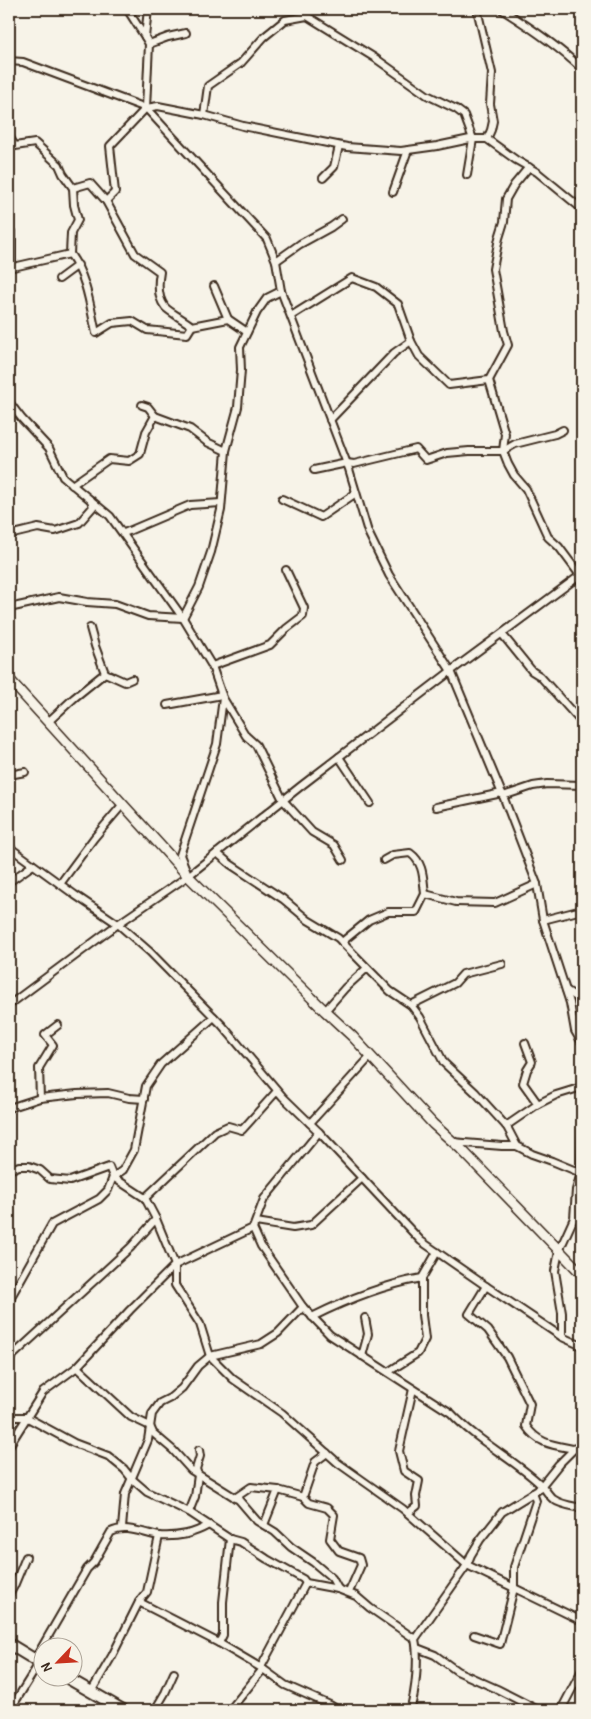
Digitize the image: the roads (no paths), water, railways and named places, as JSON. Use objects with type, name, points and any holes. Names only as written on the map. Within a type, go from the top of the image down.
[{"type":"main road","points":[[9,1644],[32,1658]]},
{"type":"main road","points":[[82,1686],[123,1710]]},
{"type":"street","points":[[127,9],[149,44],[146,108]]},
{"type":"street","points":[[145,37],[148,9]]},
{"type":"street","points":[[477,9],[492,73],[490,104],[493,121],[487,139]]},
{"type":"street","points":[[501,9],[533,29],[564,52],[582,69]]},
{"type":"street","points":[[204,115],[208,86],[241,62],[264,37],[285,20],[306,16],[375,58],[427,96],[456,109],[464,115],[473,139],[467,175]]},
{"type":"street","points":[[149,44],[186,33]]},
{"type":"street","points":[[9,61],[23,62],[146,108],[267,239],[276,261],[280,291],[347,463],[368,532],[389,575],[451,671],[537,884],[543,920],[570,1003],[575,1031],[582,1043]]},
{"type":"street","points":[[106,201],[115,192],[110,146],[146,108],[158,106],[339,146],[408,150],[473,139],[487,139],[545,178],[582,209]]},
{"type":"street","points":[[9,136],[14,146],[35,143],[59,165],[73,188],[78,220],[71,234],[70,254],[78,265],[86,288],[96,333],[112,323],[132,322],[147,330],[188,334],[192,326]]},
{"type":"street","points":[[323,178],[334,168],[339,146]]},
{"type":"street","points":[[393,192],[408,150]]},
{"type":"street","points":[[9,1005],[118,924],[188,876],[283,800],[451,671],[582,576],[548,537],[526,489],[514,475],[503,451],[505,434],[489,380],[508,345],[493,269],[495,257],[504,222],[506,199],[514,185],[529,167]]},
{"type":"street","points":[[73,188],[90,183],[106,201],[135,254],[160,272],[158,287],[166,308],[192,326],[228,319]]},
{"type":"street","points":[[276,261],[300,244],[331,227],[342,218]]},
{"type":"street","points":[[12,233],[10,267],[70,254]]},
{"type":"street","points":[[59,279],[78,265]]},
{"type":"street","points":[[291,316],[352,278],[376,287],[398,304],[411,341],[419,356],[449,385],[489,380]]},
{"type":"street","points":[[214,286],[228,319],[247,332]]},
{"type":"street","points":[[183,618],[199,587],[211,552],[221,503],[226,451],[238,407],[241,370],[240,348],[257,312],[267,298],[280,291]]},
{"type":"street","points":[[330,420],[394,353],[411,341]]},
{"type":"street","points":[[9,402],[49,448],[63,478],[110,516],[124,533],[183,618],[212,666],[223,697],[246,736],[256,745],[283,800],[312,832],[334,845],[344,860]]},
{"type":"street","points":[[142,405],[148,407],[155,416],[190,429],[207,442],[226,451]]},
{"type":"street","points":[[72,485],[109,459],[129,460],[140,454],[146,432],[155,416]]},
{"type":"street","points":[[314,470],[347,463],[354,464],[416,449],[426,460],[447,453],[503,451],[514,444],[555,434],[563,430]]},
{"type":"street","points":[[282,499],[321,517],[356,493]]},
{"type":"street","points":[[9,535],[38,528],[55,531],[79,523],[93,507],[90,499]]},
{"type":"street","points":[[124,533],[190,505],[221,503]]},
{"type":"street","points":[[212,666],[270,645],[303,616],[304,608],[286,570]]},
{"type":"street","points":[[9,608],[59,597],[115,604],[148,616],[183,618]]},
{"type":"street","points":[[90,628],[94,646],[105,673],[124,682],[132,679]]},
{"type":"street","points":[[502,634],[532,671],[540,676],[582,723]]},
{"type":"street","points":[[48,722],[105,673]]},
{"type":"street","points":[[9,679],[188,876],[353,1037],[433,1124],[582,1274]]},
{"type":"street","points":[[167,705],[223,697]]},
{"type":"street","points":[[188,876],[180,855],[217,744],[223,697]]},
{"type":"street","points":[[339,757],[370,803]]},
{"type":"street","points":[[9,775],[25,772]]},
{"type":"street","points":[[436,807],[502,795],[533,786],[582,785]]},
{"type":"street","points":[[60,884],[94,838],[123,804]]},
{"type":"street","points":[[9,847],[118,924],[150,952],[222,1025],[277,1091],[319,1132],[421,1241],[562,1337],[582,1346]]},
{"type":"street","points":[[217,852],[230,864],[283,899],[308,920],[338,938],[390,991],[411,1005],[420,1017],[444,1063],[464,1081],[506,1126],[517,1146]]},
{"type":"street","points":[[342,942],[369,920],[388,912],[416,912],[425,894],[422,871],[417,858],[410,853],[393,855],[384,860]]},
{"type":"street","points":[[9,882],[33,865]]},
{"type":"street","points":[[425,894],[456,902],[495,903],[537,884]]},
{"type":"street","points":[[543,920],[582,910]]},
{"type":"street","points":[[411,1005],[455,983],[463,974],[502,964]]},
{"type":"street","points":[[325,1011],[345,988],[367,968]]},
{"type":"street","points":[[564,989],[582,1001]]},
{"type":"street","points":[[9,1306],[12,1295],[52,1224],[99,1199],[108,1190],[113,1177],[123,1170],[134,1150],[146,1086],[161,1064],[214,1018]]},
{"type":"street","points":[[40,1098],[39,1068],[53,1044],[45,1035],[58,1024]]},
{"type":"street","points":[[525,1043],[532,1062],[523,1083],[538,1104]]},
{"type":"street","points":[[310,1124],[371,1056]]},
{"type":"street","points":[[506,1126],[538,1104],[556,1095],[582,1087]]},
{"type":"street","points":[[145,1198],[215,1132],[228,1126],[242,1130],[277,1091]]},
{"type":"street","points":[[9,1108],[40,1098],[108,1093],[144,1099]]},
{"type":"street","points":[[562,1337],[562,1313],[555,1271],[559,1251],[574,1218],[576,1190],[582,1174],[582,1129]]},
{"type":"street","points":[[319,1132],[264,1199],[255,1225],[260,1246],[303,1307],[330,1336],[451,1413],[463,1426],[489,1443],[541,1485],[553,1498],[566,1505],[582,1508]]},
{"type":"street","points":[[452,1142],[517,1146],[582,1174]]},
{"type":"street","points":[[9,1170],[19,1166],[29,1166],[40,1170],[50,1179],[70,1181],[109,1167],[113,1177],[145,1198],[175,1265],[175,1285],[200,1324],[210,1356],[232,1379],[282,1414],[338,1463],[408,1513],[467,1565],[582,1620]]},
{"type":"street","points":[[9,1446],[43,1392],[77,1367],[175,1265],[255,1225],[293,1228],[311,1225],[362,1178]]},
{"type":"street","points":[[9,1359],[131,1247],[156,1219]]},
{"type":"street","points":[[388,1372],[418,1353],[425,1339],[422,1315],[422,1278],[437,1252]]},
{"type":"street","points":[[312,1316],[345,1300],[394,1283],[422,1278]]},
{"type":"street","points":[[486,1286],[470,1314],[488,1330],[506,1357],[530,1404],[526,1426],[532,1435],[550,1445],[574,1449]]},
{"type":"street","points":[[122,1528],[125,1494],[148,1440],[152,1414],[160,1403],[170,1398],[182,1388],[198,1366],[210,1356],[261,1344],[278,1333],[303,1307]]},
{"type":"street","points":[[362,1356],[368,1334],[365,1318]]},
{"type":"street","points":[[9,1341],[14,1354]]},
{"type":"street","points":[[77,1367],[131,1417],[150,1426],[153,1433],[173,1450],[191,1470],[236,1498],[257,1521],[276,1532],[332,1578],[338,1589]]},
{"type":"street","points":[[408,1513],[417,1506],[418,1481],[404,1471],[399,1451],[413,1389]]},
{"type":"street","points":[[9,1414],[13,1417],[26,1417],[74,1443],[108,1456],[147,1492],[189,1512],[230,1539],[241,1542],[303,1579],[306,1583],[349,1592],[415,1639],[417,1648],[413,1700],[410,1710]]},
{"type":"street","points":[[415,1639],[467,1565],[470,1555],[480,1540],[502,1512],[538,1490],[574,1449],[582,1445]]},
{"type":"street","points":[[189,1512],[195,1497],[198,1475],[196,1469],[200,1456],[198,1450]]},
{"type":"street","points":[[303,1497],[315,1462],[327,1453]]},
{"type":"street","points":[[236,1498],[250,1487],[278,1490],[303,1497],[308,1503],[327,1508],[334,1515],[330,1539],[338,1551],[359,1558],[361,1565],[349,1592]]},
{"type":"street","points":[[264,1525],[278,1490]]},
{"type":"street","points":[[474,1635],[500,1644],[514,1588],[514,1567],[536,1501],[533,1493]]},
{"type":"street","points":[[52,1636],[86,1570],[94,1562],[108,1534],[122,1528],[159,1536],[190,1535],[209,1525]]},
{"type":"street","points":[[92,1692],[138,1602],[147,1592],[159,1536]]},
{"type":"street","points":[[218,1643],[222,1635],[222,1602],[230,1539]]},
{"type":"street","points":[[9,1595],[26,1557]]},
{"type":"street","points":[[230,1710],[262,1668],[285,1620],[306,1583]]},
{"type":"street","points":[[138,1602],[262,1668],[285,1686],[338,1710]]},
{"type":"street","points":[[417,1648],[435,1655],[457,1671],[497,1688],[538,1710]]},
{"type":"street","points":[[561,1710],[582,1670]]},
{"type":"street","points":[[155,1710],[166,1693],[174,1673]]},
{"type":"street","points":[[10,1710],[32,1674]]}]
